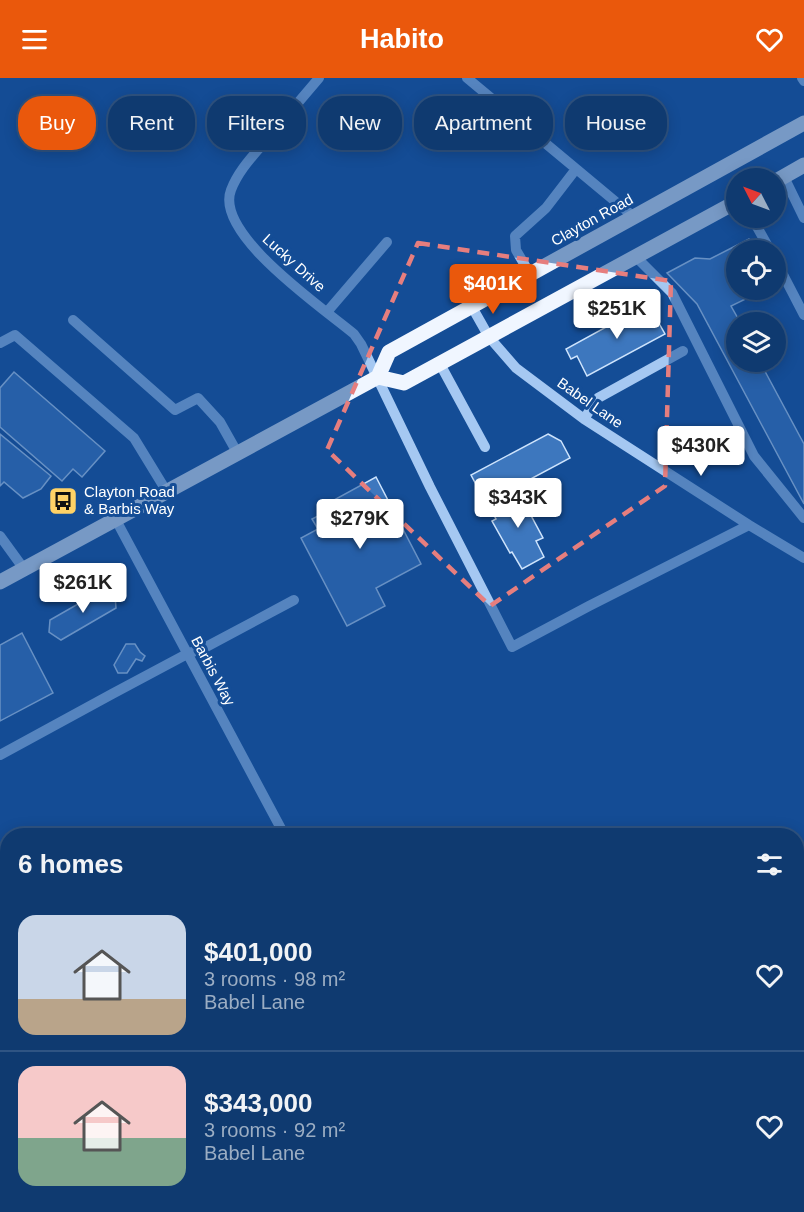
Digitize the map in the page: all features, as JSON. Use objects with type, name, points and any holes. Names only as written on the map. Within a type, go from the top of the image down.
[{"type":"main road","name":"Clayton Road","points":[[378,377],[389,352],[804,123]]},
{"type":"main road","points":[[786,176],[804,165]]},
{"type":"main road","points":[[0,582],[378,377],[404,382],[726,208]]},
{"type":"street","name":"Lucky Drive","points":[[319,78],[242,168],[230,192],[231,213],[253,248],[292,284],[354,334],[378,377],[436,498],[512,647],[749,525]]},
{"type":"street","points":[[467,78],[536,133],[634,217]]},
{"type":"street","points":[[530,274],[516,250],[515,236],[546,208],[576,169]]},
{"type":"street","points":[[786,189],[804,218]]},
{"type":"street","points":[[327,312],[387,242]]},
{"type":"street","points":[[636,257],[672,293],[754,456],[804,518]]},
{"type":"street","points":[[786,280],[804,315]]},
{"type":"street","name":"Babel Lane","points":[[472,307],[489,337],[516,368],[584,419],[749,525],[801,553]]},
{"type":"street","points":[[73,320],[175,410],[198,398],[220,422],[238,454]]},
{"type":"street","points":[[0,343],[15,334],[134,438],[166,492]]},
{"type":"street","points":[[584,419],[598,398],[683,351]]},
{"type":"street","points":[[440,364],[484,447]]},
{"type":"street","name":"Barbis Way","points":[[116,520],[281,828]]},
{"type":"street","points":[[0,536],[24,569]]},
{"type":"street","points":[[0,755],[187,654],[206,647],[294,600]]},
{"type":"highlighted area","points":[[418,243],[671,281],[665,486],[490,606],[327,450]]},
{"type":"building","points":[[726,251],[726,300],[743,300],[731,306],[734,312],[726,312],[726,358],[697,304],[667,273],[695,258],[710,259]]},
{"type":"building","points":[[648,304],[665,334],[587,376],[577,356],[571,359],[566,349]]},
{"type":"building","points":[[14,372],[105,451],[82,477],[73,469],[62,481],[0,427],[0,388]]},
{"type":"building","points":[[733,372],[765,372],[804,444],[804,504]]},
{"type":"building","points":[[0,434],[51,476],[41,489],[23,498],[4,482],[0,486]]},
{"type":"building","points":[[548,434],[561,441],[570,458],[486,503],[471,475]]},
{"type":"building","points":[[376,477],[421,564],[376,588],[385,606],[347,626],[301,538],[318,529],[312,519],[326,512],[323,506]]},
{"type":"building","points":[[521,491],[543,538],[536,541],[544,557],[522,569],[492,521],[496,519],[490,508]]},
{"type":"building","points":[[106,588],[115,595],[116,608],[61,640],[49,632],[50,620]]},
{"type":"building","points":[[22,633],[53,693],[0,721],[0,645]]},
{"type":"building","points":[[126,644],[135,644],[145,656],[142,661],[136,659],[127,673],[118,673],[114,665]]},
{"type":"place","name":"Clayton Road & Barbis Way","points":[[63,501]]}]
